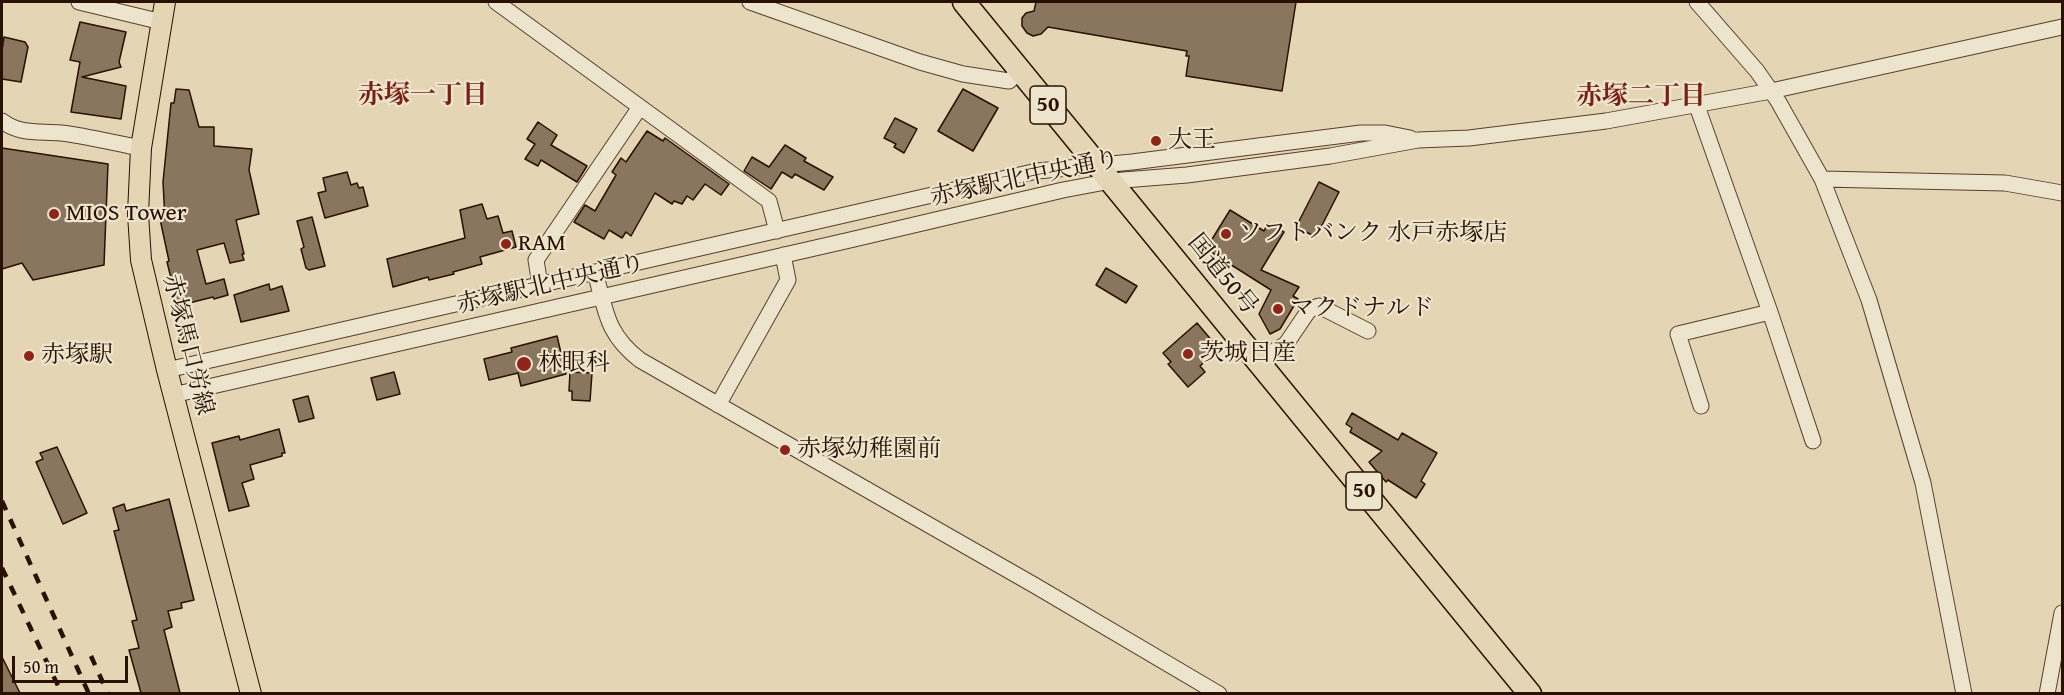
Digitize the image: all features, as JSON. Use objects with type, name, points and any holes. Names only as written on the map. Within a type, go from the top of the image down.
[{"type":"highway","name":"国道50号","points":[[964,2],[1530,693]]},
{"type":"main road","name":"赤塚馬口労線","points":[[165,2],[141,148],[138,214],[141,261],[173,395],[251,693]]},
{"type":"street","points":[[79,2],[162,22]]},
{"type":"street","points":[[496,2],[769,201],[777,231]]},
{"type":"street","points":[[750,2],[920,62],[963,74],[1009,81],[1021,70]]},
{"type":"street","points":[[1697,2],[1757,71],[1822,179],[1869,300],[1923,483],[1964,693]]},
{"type":"street","name":"赤塚駅北中央通り","points":[[167,370],[1036,171],[1104,173],[1361,133],[1385,133],[1418,140],[1469,138],[1606,121],[1771,91],[2062,27]]},
{"type":"street","points":[[1697,106],[1813,441]]},
{"type":"street","points":[[540,285],[536,260],[640,107]]},
{"type":"street","points":[[2,121],[9,127],[29,133],[61,133],[141,148]]},
{"type":"street","name":"赤塚駅北中央通り","points":[[173,395],[1063,190],[1104,173]]},
{"type":"street","points":[[1822,179],[2005,183],[2062,193]]},
{"type":"street","points":[[846,215],[850,240]]},
{"type":"street","points":[[718,405],[788,280],[783,255]]},
{"type":"street","points":[[595,272],[610,328],[625,349],[640,360],[1219,693]]},
{"type":"street","points":[[1257,360],[1286,344],[1309,310],[1319,306],[1368,331]]},
{"type":"street","points":[[1701,406],[1678,334],[1770,312]]},
{"type":"street","points":[[2047,693],[2062,613]]},
{"type":"building","points":[[1036,2],[1296,2],[1282,91],[1186,76],[1189,56],[1186,56],[1187,51],[1048,27],[1041,34],[1033,36],[1027,33],[1022,26],[1022,18],[1026,13],[1034,11]]},
{"type":"building","points":[[80,22],[126,32],[119,62],[121,67],[82,77],[126,86],[121,119],[71,112],[80,62],[70,60]]},
{"type":"building","points":[[4,37],[25,42],[28,47],[21,82],[2,79]]},
{"type":"building","points":[[176,89],[189,90],[199,127],[214,127],[214,146],[252,149],[249,170],[259,214],[236,220],[244,260],[230,263],[224,243],[197,250],[206,284],[224,279],[228,295],[177,306],[169,278],[171,278],[167,262],[169,261],[160,219],[165,219],[163,182],[171,103],[174,103]]},
{"type":"building","points":[[963,89],[998,108],[973,151],[938,131]]},
{"type":"building","points":[[895,118],[917,129],[904,153],[894,147],[896,144],[884,138]]},
{"type":"building","points":[[538,122],[557,135],[551,145],[587,166],[577,182],[541,160],[538,166],[525,159],[535,144],[527,139]]},
{"type":"building","points":[[647,131],[663,141],[665,138],[729,184],[721,195],[705,184],[693,200],[687,196],[682,204],[674,201],[672,204],[655,193],[631,236],[626,232],[622,238],[609,230],[604,239],[574,222],[585,205],[595,211],[616,175],[612,172],[621,158],[626,162]]},
{"type":"building","points":[[785,145],[806,158],[804,161],[833,177],[824,190],[795,174],[792,178],[782,172],[771,189],[744,171],[752,157],[769,167]]},
{"type":"building","name":"MIOS Tower","points":[[2,148],[108,164],[104,265],[33,280],[22,263],[2,269]]},
{"type":"building","points":[[347,172],[351,185],[357,183],[359,188],[363,187],[368,206],[325,218],[318,193],[326,191],[323,178]]},
{"type":"building","points":[[1319,182],[1339,192],[1316,237],[1296,227]]},
{"type":"building","points":[[482,204],[487,219],[498,216],[503,233],[512,231],[516,247],[480,257],[482,264],[453,272],[454,274],[429,280],[428,277],[393,287],[387,259],[465,238],[460,210]]},
{"type":"building","points":[[1230,210],[1264,231],[1268,223],[1284,232],[1261,270],[1299,287],[1293,296],[1298,299],[1280,329],[1270,334],[1259,314],[1271,290],[1206,249]]},
{"type":"building","points":[[312,217],[325,266],[309,270],[306,268],[301,249],[304,247],[297,221]]},
{"type":"building","points":[[1106,268],[1137,286],[1126,303],[1096,285]]},
{"type":"building","points":[[269,284],[270,290],[282,286],[289,311],[241,322],[234,295]]},
{"type":"building","points":[[1197,323],[1219,349],[1200,366],[1205,372],[1188,387],[1168,364],[1171,362],[1163,353]]},
{"type":"building","name":"林眼科","points":[[557,336],[566,374],[521,386],[518,373],[489,380],[484,359],[512,352],[511,348]]},
{"type":"building","points":[[394,372],[400,394],[377,400],[371,378]]},
{"type":"building","points":[[570,372],[592,373],[590,401],[572,400],[572,391],[569,391]]},
{"type":"building","points":[[308,396],[314,418],[299,422],[293,400]]},
{"type":"building","points":[[1352,413],[1398,440],[1402,433],[1437,453],[1421,481],[1425,484],[1416,498],[1388,480],[1386,482],[1369,462],[1382,451],[1350,432],[1352,428],[1346,424]]},
{"type":"building","points":[[279,429],[285,453],[282,453],[282,456],[250,465],[254,479],[242,483],[249,506],[229,511],[212,443],[239,436],[240,440]]},
{"type":"building","points":[[57,447],[87,513],[63,524],[36,462],[43,459],[40,453]]},
{"type":"building","points":[[169,499],[194,600],[181,603],[182,608],[168,611],[172,627],[164,630],[180,693],[141,693],[129,650],[139,648],[132,621],[137,620],[114,531],[119,530],[113,508],[124,504],[126,511]]},
{"type":"building","points":[[2,657],[20,693],[2,693]]},
{"type":"railway","points":[[2,501],[89,694]]},
{"type":"railway","points":[[2,568],[62,694]]},
{"type":"railway","points":[[91,656],[108,694]]},
{"type":"place","name":"大王","points":[[1156,141]]},
{"type":"place","name":"MIOS Tower","points":[[54,214]]},
{"type":"place","name":"ソフトバンク 水戸赤塚店","points":[[1226,234]]},
{"type":"place","name":"RAM","points":[[506,244]]},
{"type":"place","name":"マクドナルド","points":[[1278,309]]},
{"type":"place","name":"茨城日産","points":[[1188,354]]},
{"type":"place","name":"赤塚駅","points":[[29,356]]},
{"type":"place","name":"林眼科","points":[[524,364]]},
{"type":"place","name":"赤塚幼稚園前","points":[[785,450]]},
{"type":"district","name":"赤塚一丁目","points":[[423,96]]},
{"type":"district","name":"赤塚二丁目","points":[[1641,97]]}]
